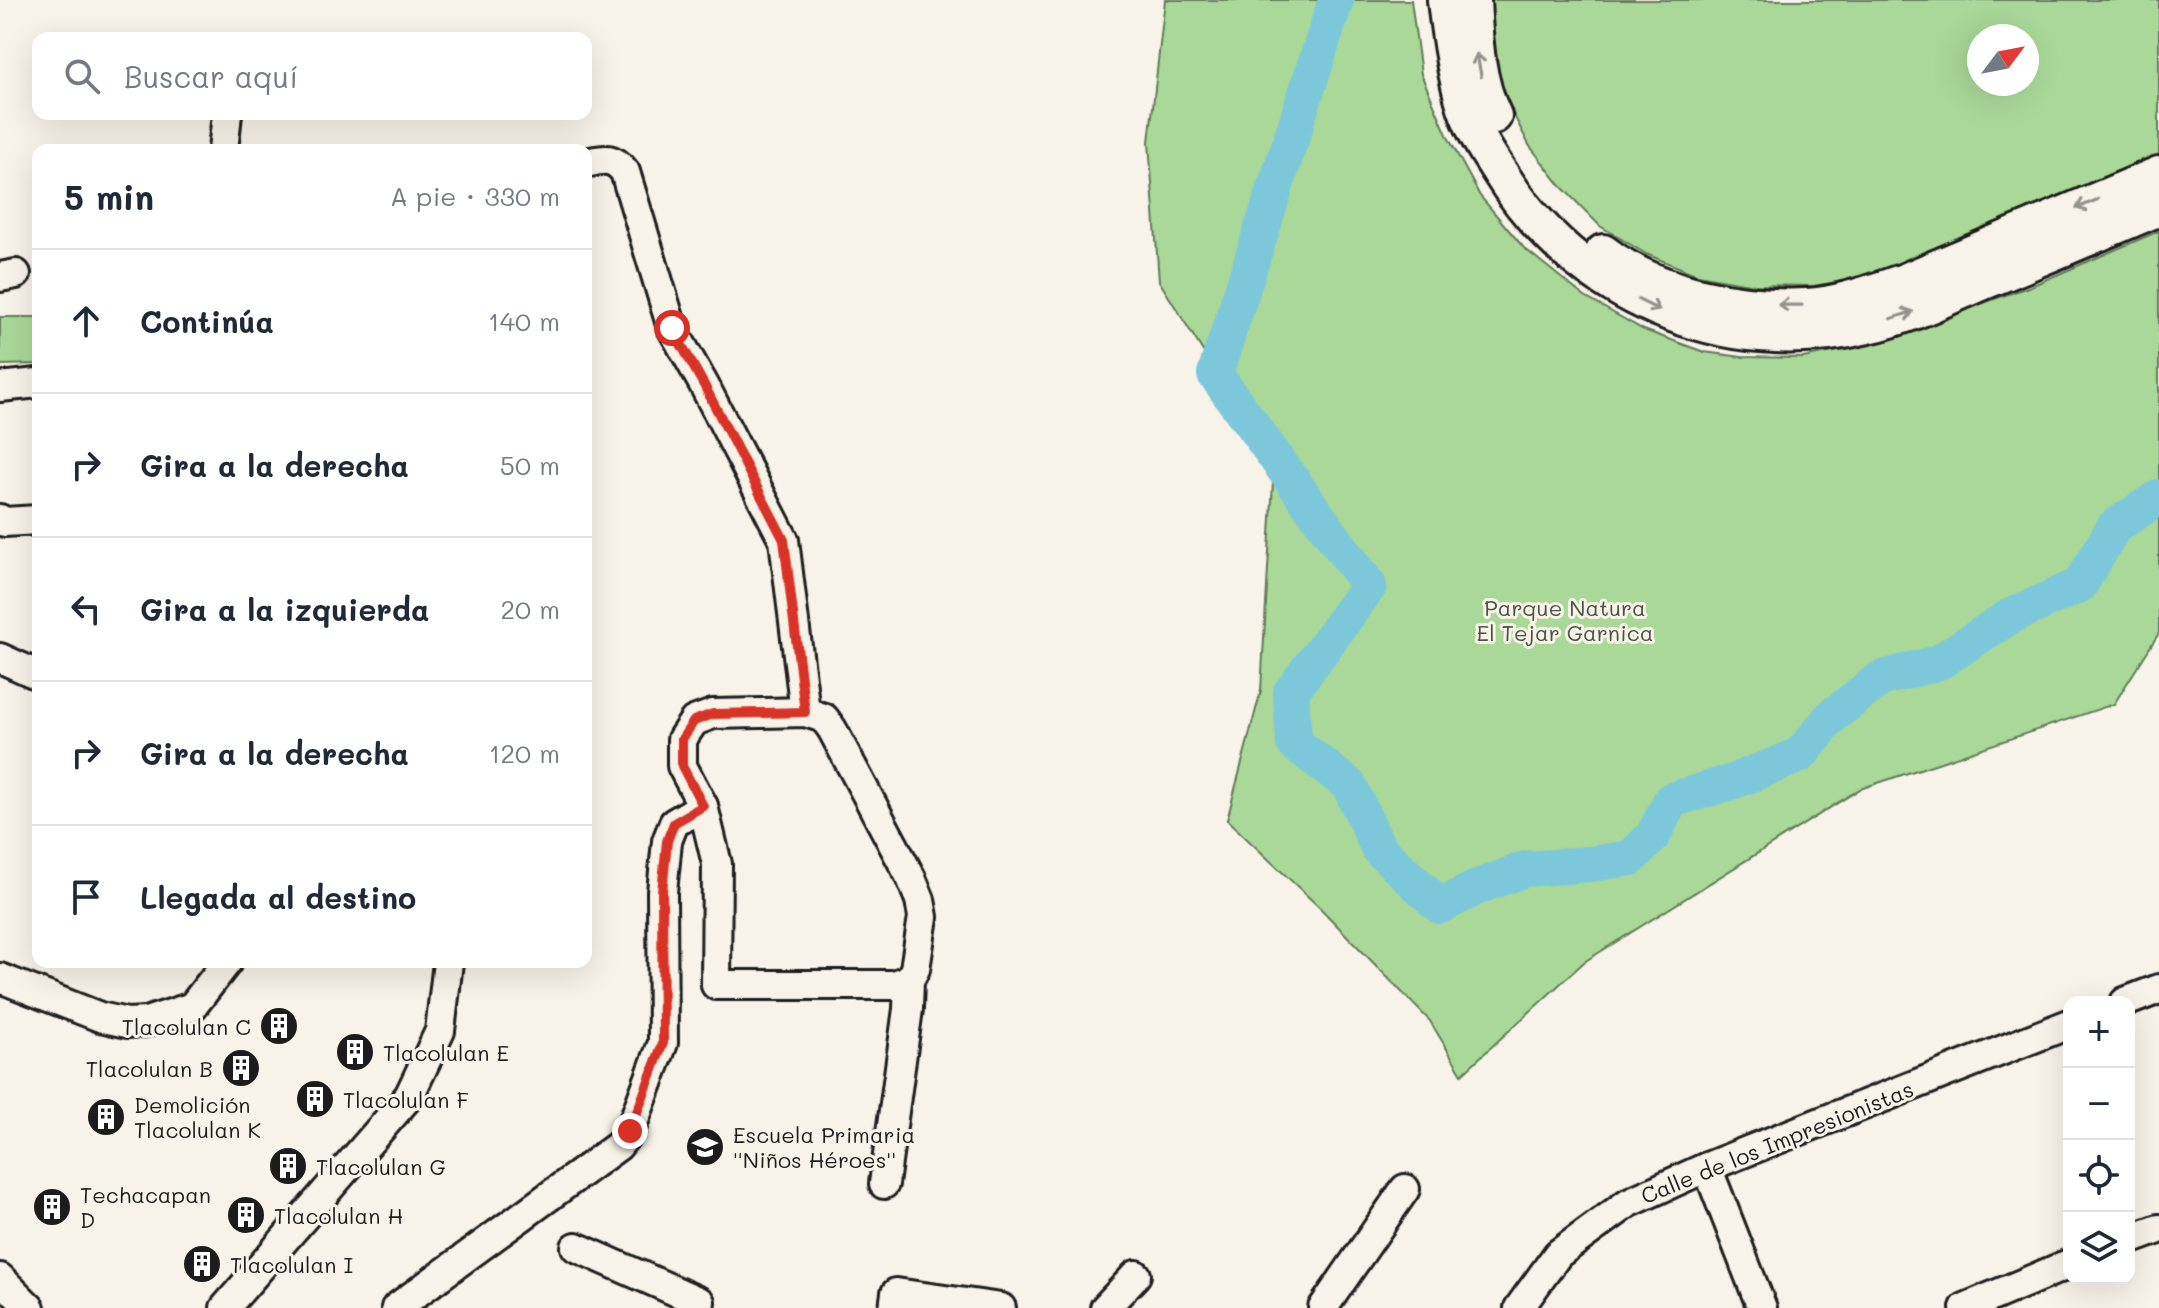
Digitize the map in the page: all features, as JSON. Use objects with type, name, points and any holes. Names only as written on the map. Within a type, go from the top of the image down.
[{"type":"main road","points":[[1445,0],[1451,51],[1466,109],[1488,154],[1518,202],[1561,246],[1606,282],[1654,308],[1709,326],[1758,336],[1816,335],[1868,326],[1917,311],[2159,208]]},
{"type":"main road","points":[[1473,0],[1477,51],[1486,100],[1507,145],[1536,188],[1577,231],[1619,264],[1665,284],[1710,297],[1758,305],[1809,306],[1859,297],[1902,282],[2159,174]]},
{"type":"street","points":[[224,144],[226,120]]},
{"type":"street","points":[[592,162],[608,159],[618,162],[625,172],[672,328],[784,540],[805,712]]},
{"type":"street","points":[[0,387],[32,384]]},
{"type":"street","points":[[0,519],[4,522],[32,520]]},
{"type":"street","points":[[0,658],[32,672]]},
{"type":"street","points":[[884,1184],[908,1009],[909,980],[915,969],[923,917],[911,878],[824,718],[805,712],[713,714],[694,721],[682,739],[682,766],[703,806],[717,864],[716,985],[893,985],[909,980]]},
{"type":"street","points":[[396,1308],[618,1146],[630,1131],[663,1043],[662,892],[667,841],[674,823],[703,806]]},
{"type":"street","points":[[0,978],[100,1017],[127,1023],[146,1022],[192,1007],[222,968]]},
{"type":"street","points":[[225,1308],[409,1096],[440,1031],[447,968]]},
{"type":"street","points":[[2135,998],[2159,989]]},
{"type":"street","name":"Calle de los Impresionistas","points":[[1519,1308],[1558,1254],[1628,1203],[1707,1167],[2063,1026]]},
{"type":"street","points":[[1707,1167],[1762,1308]]},
{"type":"street","points":[[1323,1308],[1405,1189]]},
{"type":"street","points":[[2135,1238],[2159,1229]]},
{"type":"street","points":[[576,1247],[699,1305]]},
{"type":"street","points":[[1965,1308],[2063,1267]]},
{"type":"street","points":[[1105,1308],[1136,1275]]},
{"type":"street","points":[[0,1278],[30,1308]]},
{"type":"street","points":[[894,1308],[896,1293],[1001,1308]]},
{"type":"green space","name":"Parque Natura El Tejar Garnica","points":[[1165,0],[1411,0],[1421,74],[1448,137],[1480,196],[1524,248],[1585,297],[1644,330],[1704,352],[1742,357],[1803,358],[1862,346],[2031,286],[2159,231],[2159,633],[2114,704],[1860,789],[1584,962],[1462,1074],[1430,1021],[1320,908],[1227,820],[1261,690],[1274,465],[1159,281],[1149,142]]},
{"type":"green space","points":[[1488,0],[2159,0],[2159,155],[1874,276],[1813,286],[1755,285],[1698,275],[1646,254],[1600,226],[1561,186],[1529,145],[1505,98],[1491,50]]},
{"type":"green space","points":[[0,317],[32,317],[32,364],[0,365]]},
{"type":"waterway","points":[[1336,0],[1215,374],[1369,586],[1291,692],[1294,743],[1349,785],[1379,849],[1440,906],[1525,869],[1631,858],[1653,836],[1671,800],[1732,782],[1800,755],[1832,716],[1880,679],[1939,662],[2009,617],[2080,585],[2114,527],[2159,497]]},
{"type":"place","name":"Tlacolulan C","points":[[279,1026]]},
{"type":"place","name":"Tlacolulan E","points":[[355,1052]]},
{"type":"place","name":"Tlacolulan B","points":[[241,1068]]},
{"type":"place","name":"Tlacolulan F","points":[[315,1099]]},
{"type":"place","name":"Demolición Tlacolulan K","points":[[106,1117]]},
{"type":"place","name":"Escuela Primaria ''Niños Héroes''","points":[[705,1147]]},
{"type":"place","name":"Tlacolulan G","points":[[288,1166]]},
{"type":"place","name":"Techacapan D","points":[[52,1207]]},
{"type":"place","name":"Tlacolulan H","points":[[246,1215]]},
{"type":"place","name":"Tlacolulan I","points":[[202,1264]]},
{"type":"route","points":[[630,1131],[663,1043],[662,892],[667,841],[674,823],[703,806],[682,766],[682,739],[694,721],[713,714],[805,712],[784,540],[672,328]]}]
